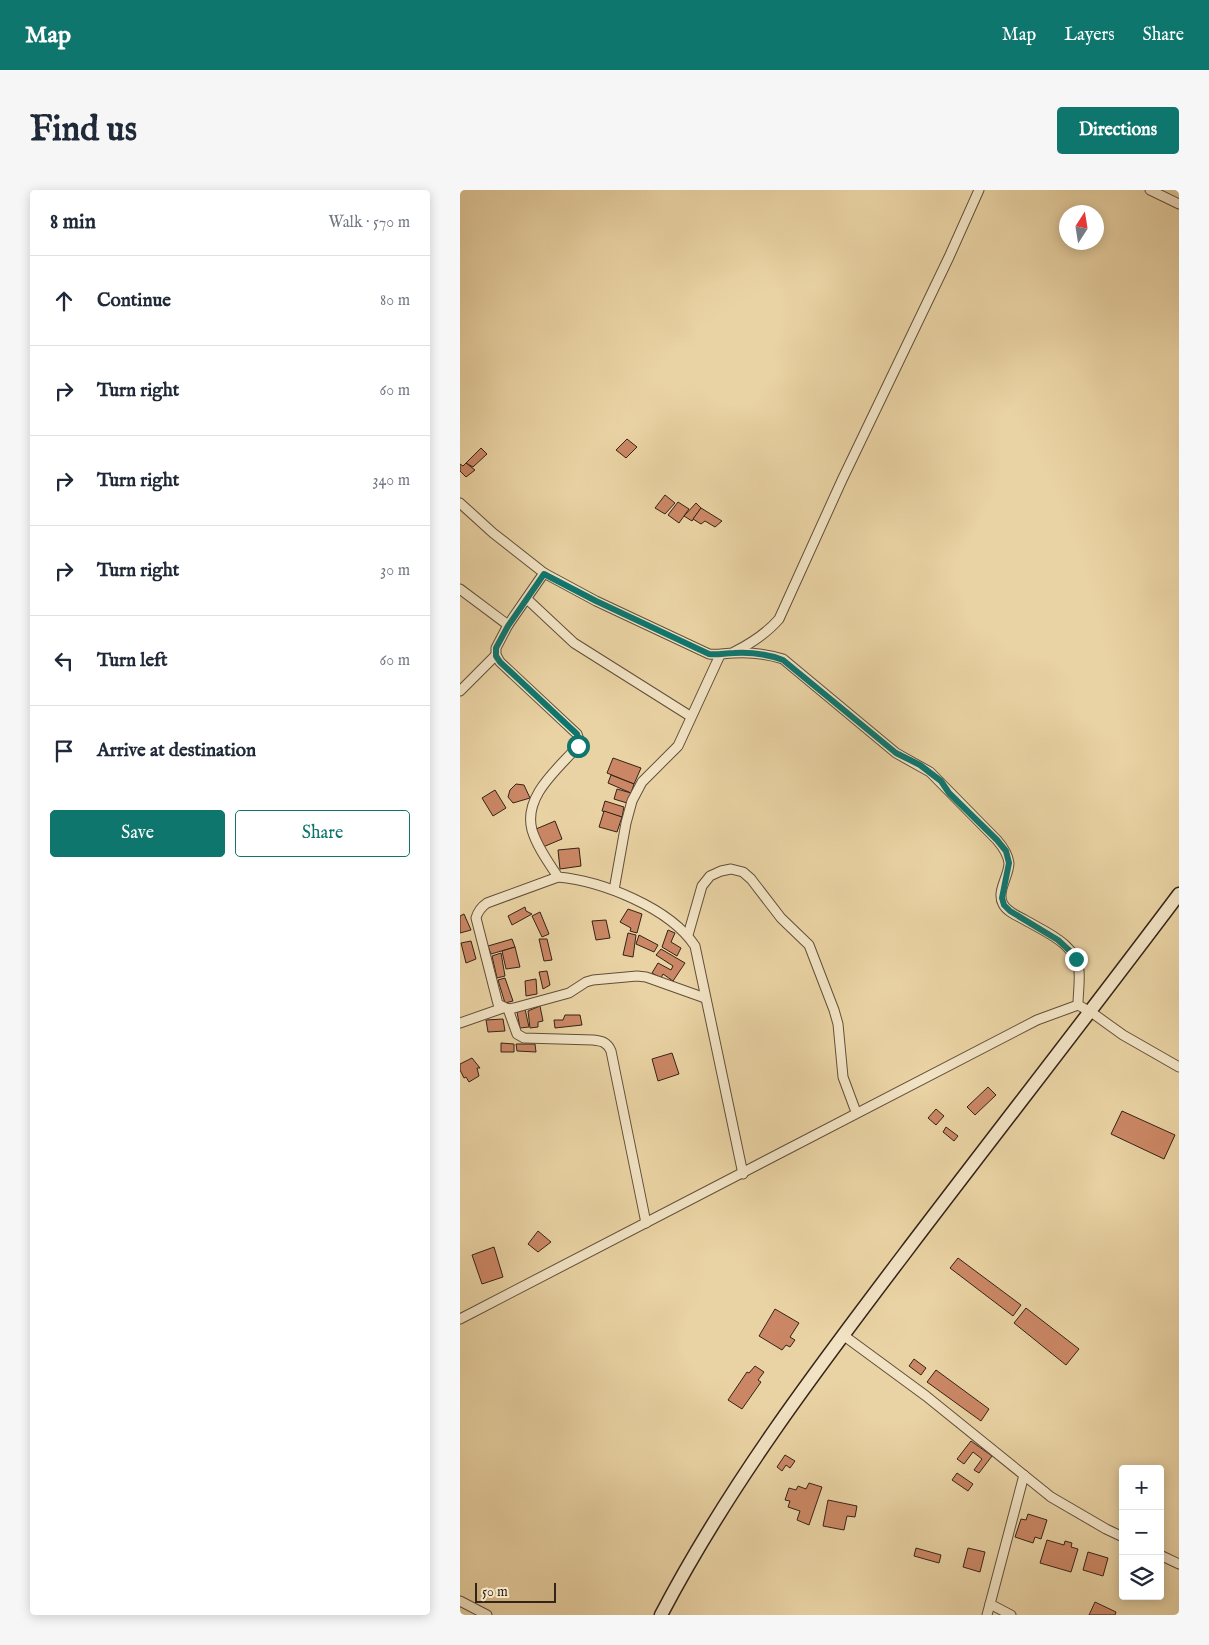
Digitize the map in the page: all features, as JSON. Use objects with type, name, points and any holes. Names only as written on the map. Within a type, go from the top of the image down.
[{"type":"street","points":[[732,653],[770,631],[779,619],[846,472],[950,257],[979,190]]},
{"type":"street","points":[[1150,190],[1179,204]]},
{"type":"street","points":[[460,504],[544,574],[596,601],[709,654],[770,655],[783,660],[896,753],[925,769],[941,781],[949,793],[1006,851],[1009,863],[1002,898],[1004,905],[1010,911],[1058,940],[1076,959],[1079,970],[1078,1005]]},
{"type":"street","points":[[544,574],[508,626],[496,648],[496,656],[500,662],[577,734],[579,740],[578,746],[538,792],[530,818],[532,831],[558,878]]},
{"type":"street","points":[[460,589],[508,626]]},
{"type":"street","points":[[527,599],[574,643],[690,716]]},
{"type":"street","points":[[614,890],[626,823],[632,801],[642,782],[678,746],[690,716],[720,655]]},
{"type":"street","points":[[460,691],[496,656]]},
{"type":"street","points":[[688,935],[702,886],[710,876],[721,871],[731,870],[743,872],[751,879],[793,932],[809,945],[838,1024],[843,1077],[856,1112]]},
{"type":"street","points":[[646,1224],[608,1044],[593,1040],[524,1038],[517,1034],[505,1008],[498,1004],[478,928],[476,918],[478,912],[487,903],[558,878],[575,879],[614,890],[665,917],[688,935],[695,946],[698,957],[743,1174]]},
{"type":"street","points":[[661,1615],[712,1524],[744,1474],[843,1335],[1179,894]]},
{"type":"street","points":[[460,1022],[505,1008],[569,993],[586,982],[638,976],[646,977],[705,998]]},
{"type":"street","points":[[1078,1005],[1122,1035],[1179,1067]]},
{"type":"street","points":[[460,1319],[743,1174],[856,1112],[1037,1020],[1078,1005]]},
{"type":"street","points":[[843,1335],[926,1396],[1051,1497],[1119,1535]]},
{"type":"street","points":[[987,1615],[1024,1475]]},
{"type":"street","points":[[1164,1557],[1179,1564]]},
{"type":"street","points":[[460,1601],[487,1615]]},
{"type":"street","points":[[990,1604],[1011,1615]]},
{"type":"building","points":[[627,439],[637,447],[626,458],[616,450]]},
{"type":"building","points":[[481,448],[487,454],[473,467],[466,463]]},
{"type":"building","points":[[466,463],[475,470],[466,477],[460,471],[460,464],[463,466]]},
{"type":"building","points":[[665,495],[675,503],[665,514],[655,508]]},
{"type":"building","points":[[678,502],[689,509],[679,523],[668,515]]},
{"type":"building","points":[[696,503],[701,508],[692,521],[684,516]]},
{"type":"building","points":[[701,508],[722,521],[715,527],[705,521],[701,524],[693,519]]},
{"type":"building","points":[[613,758],[641,768],[634,784],[607,773]]},
{"type":"building","points":[[611,775],[634,784],[631,793],[608,783]]},
{"type":"building","points":[[516,784],[524,785],[530,798],[513,803],[508,797],[510,790]]},
{"type":"building","points":[[617,789],[631,793],[627,803],[614,799]]},
{"type":"building","points":[[495,790],[506,808],[493,816],[482,798]]},
{"type":"building","points":[[605,801],[624,807],[622,817],[602,811]]},
{"type":"building","points":[[604,811],[622,817],[617,832],[599,827]]},
{"type":"building","points":[[555,821],[562,839],[543,847],[536,829]]},
{"type":"building","points":[[579,848],[581,866],[560,869],[558,850]]},
{"type":"building","points":[[525,907],[526,911],[532,914],[512,925],[508,916]]},
{"type":"building","points":[[628,909],[642,914],[637,933],[630,931],[631,928],[620,922]]},
{"type":"building","points":[[540,912],[549,934],[542,937],[532,916]]},
{"type":"building","points":[[464,914],[471,930],[460,933],[460,916]]},
{"type":"building","points":[[606,920],[610,938],[596,940],[592,921]]},
{"type":"building","points":[[668,930],[675,933],[671,942],[681,948],[677,956],[662,947]]},
{"type":"building","points":[[628,933],[636,935],[633,957],[623,955]]},
{"type":"building","points":[[639,935],[658,945],[654,952],[636,944]]},
{"type":"building","points":[[512,939],[515,947],[491,954],[488,946]]},
{"type":"building","points":[[539,939],[547,939],[552,960],[544,961]]},
{"type":"building","points":[[471,941],[476,959],[466,963],[461,943]]},
{"type":"building","points":[[515,947],[520,967],[506,969],[502,951]]},
{"type":"building","points":[[661,949],[685,963],[673,981],[663,974],[661,978],[652,973],[658,963],[671,970],[673,966],[656,955]]},
{"type":"building","points":[[501,953],[505,976],[497,978],[492,956]]},
{"type":"building","points":[[547,971],[550,985],[543,989],[539,972]]},
{"type":"building","points":[[505,978],[513,1001],[505,1003],[498,980]]},
{"type":"building","points":[[536,979],[537,994],[526,996],[525,981]]},
{"type":"building","points":[[540,1006],[543,1021],[538,1022],[538,1027],[530,1028],[528,1011]]},
{"type":"building","points":[[525,1009],[529,1027],[520,1028],[517,1012]]},
{"type":"building","points":[[565,1015],[580,1015],[582,1025],[555,1028],[554,1020],[563,1020]]},
{"type":"building","points":[[503,1019],[505,1031],[488,1032],[486,1020]]},
{"type":"building","points":[[501,1043],[514,1044],[514,1052],[501,1052]]},
{"type":"building","points":[[516,1044],[535,1044],[536,1052],[517,1051]]},
{"type":"building","points":[[672,1053],[679,1074],[658,1081],[652,1059]]},
{"type":"building","points":[[472,1058],[480,1068],[477,1068],[479,1076],[469,1082],[466,1077],[464,1078],[460,1070],[460,1064]]},
{"type":"building","points":[[988,1087],[996,1095],[975,1115],[967,1107]]},
{"type":"building","points":[[936,1109],[944,1116],[936,1125],[928,1118]]},
{"type":"building","points":[[1122,1111],[1175,1135],[1164,1159],[1111,1134]]},
{"type":"building","points":[[946,1127],[958,1136],[954,1141],[943,1132]]},
{"type":"building","points":[[538,1231],[551,1242],[538,1252],[528,1244]]},
{"type":"building","points":[[494,1247],[503,1277],[482,1284],[472,1255]]},
{"type":"building","points":[[958,1258],[1021,1305],[1013,1316],[950,1268]]},
{"type":"building","points":[[1026,1308],[1079,1349],[1066,1365],[1014,1323]]},
{"type":"building","points":[[775,1309],[799,1323],[790,1337],[795,1340],[790,1347],[786,1345],[782,1350],[759,1336]]},
{"type":"building","points":[[914,1359],[926,1368],[921,1375],[909,1366]]},
{"type":"building","points":[[755,1366],[764,1372],[758,1380],[761,1382],[742,1409],[728,1400],[747,1372],[749,1373]]},
{"type":"building","points":[[936,1370],[989,1409],[981,1421],[927,1382]]},
{"type":"building","points":[[971,1441],[992,1456],[979,1473],[974,1470],[982,1459],[973,1452],[964,1464],[957,1459]]},
{"type":"building","points":[[785,1455],[795,1461],[790,1468],[786,1465],[782,1471],[777,1467]]},
{"type":"building","points":[[957,1473],[973,1484],[968,1491],[952,1480]]},
{"type":"building","points":[[809,1483],[822,1487],[809,1525],[797,1520],[800,1511],[788,1507],[790,1501],[785,1500],[789,1488],[796,1490],[798,1486],[806,1489]]},
{"type":"building","points":[[828,1500],[857,1506],[855,1517],[847,1516],[844,1530],[823,1526]]},
{"type":"building","points":[[1028,1514],[1047,1520],[1041,1539],[1035,1537],[1033,1543],[1015,1537],[1021,1519],[1026,1520]]},
{"type":"building","points":[[1047,1540],[1064,1545],[1065,1541],[1072,1543],[1071,1547],[1078,1549],[1071,1572],[1040,1563]]},
{"type":"building","points":[[916,1548],[941,1555],[939,1563],[914,1556]]},
{"type":"building","points":[[968,1548],[985,1552],[980,1572],[963,1567]]},
{"type":"building","points":[[1088,1552],[1108,1558],[1103,1576],[1083,1570]]},
{"type":"building","points":[[1095,1602],[1116,1612],[1115,1615],[1089,1615]]},
{"type":"route","points":[[578,746],[577,734],[500,662],[496,656],[496,648],[508,626],[544,574],[596,601],[709,654],[752,653],[770,655],[783,660],[896,753],[920,765],[941,781],[949,793],[1006,851],[1009,863],[1007,877],[1003,886],[1002,898],[1004,905],[1010,911],[1058,940],[1076,959]]}]
